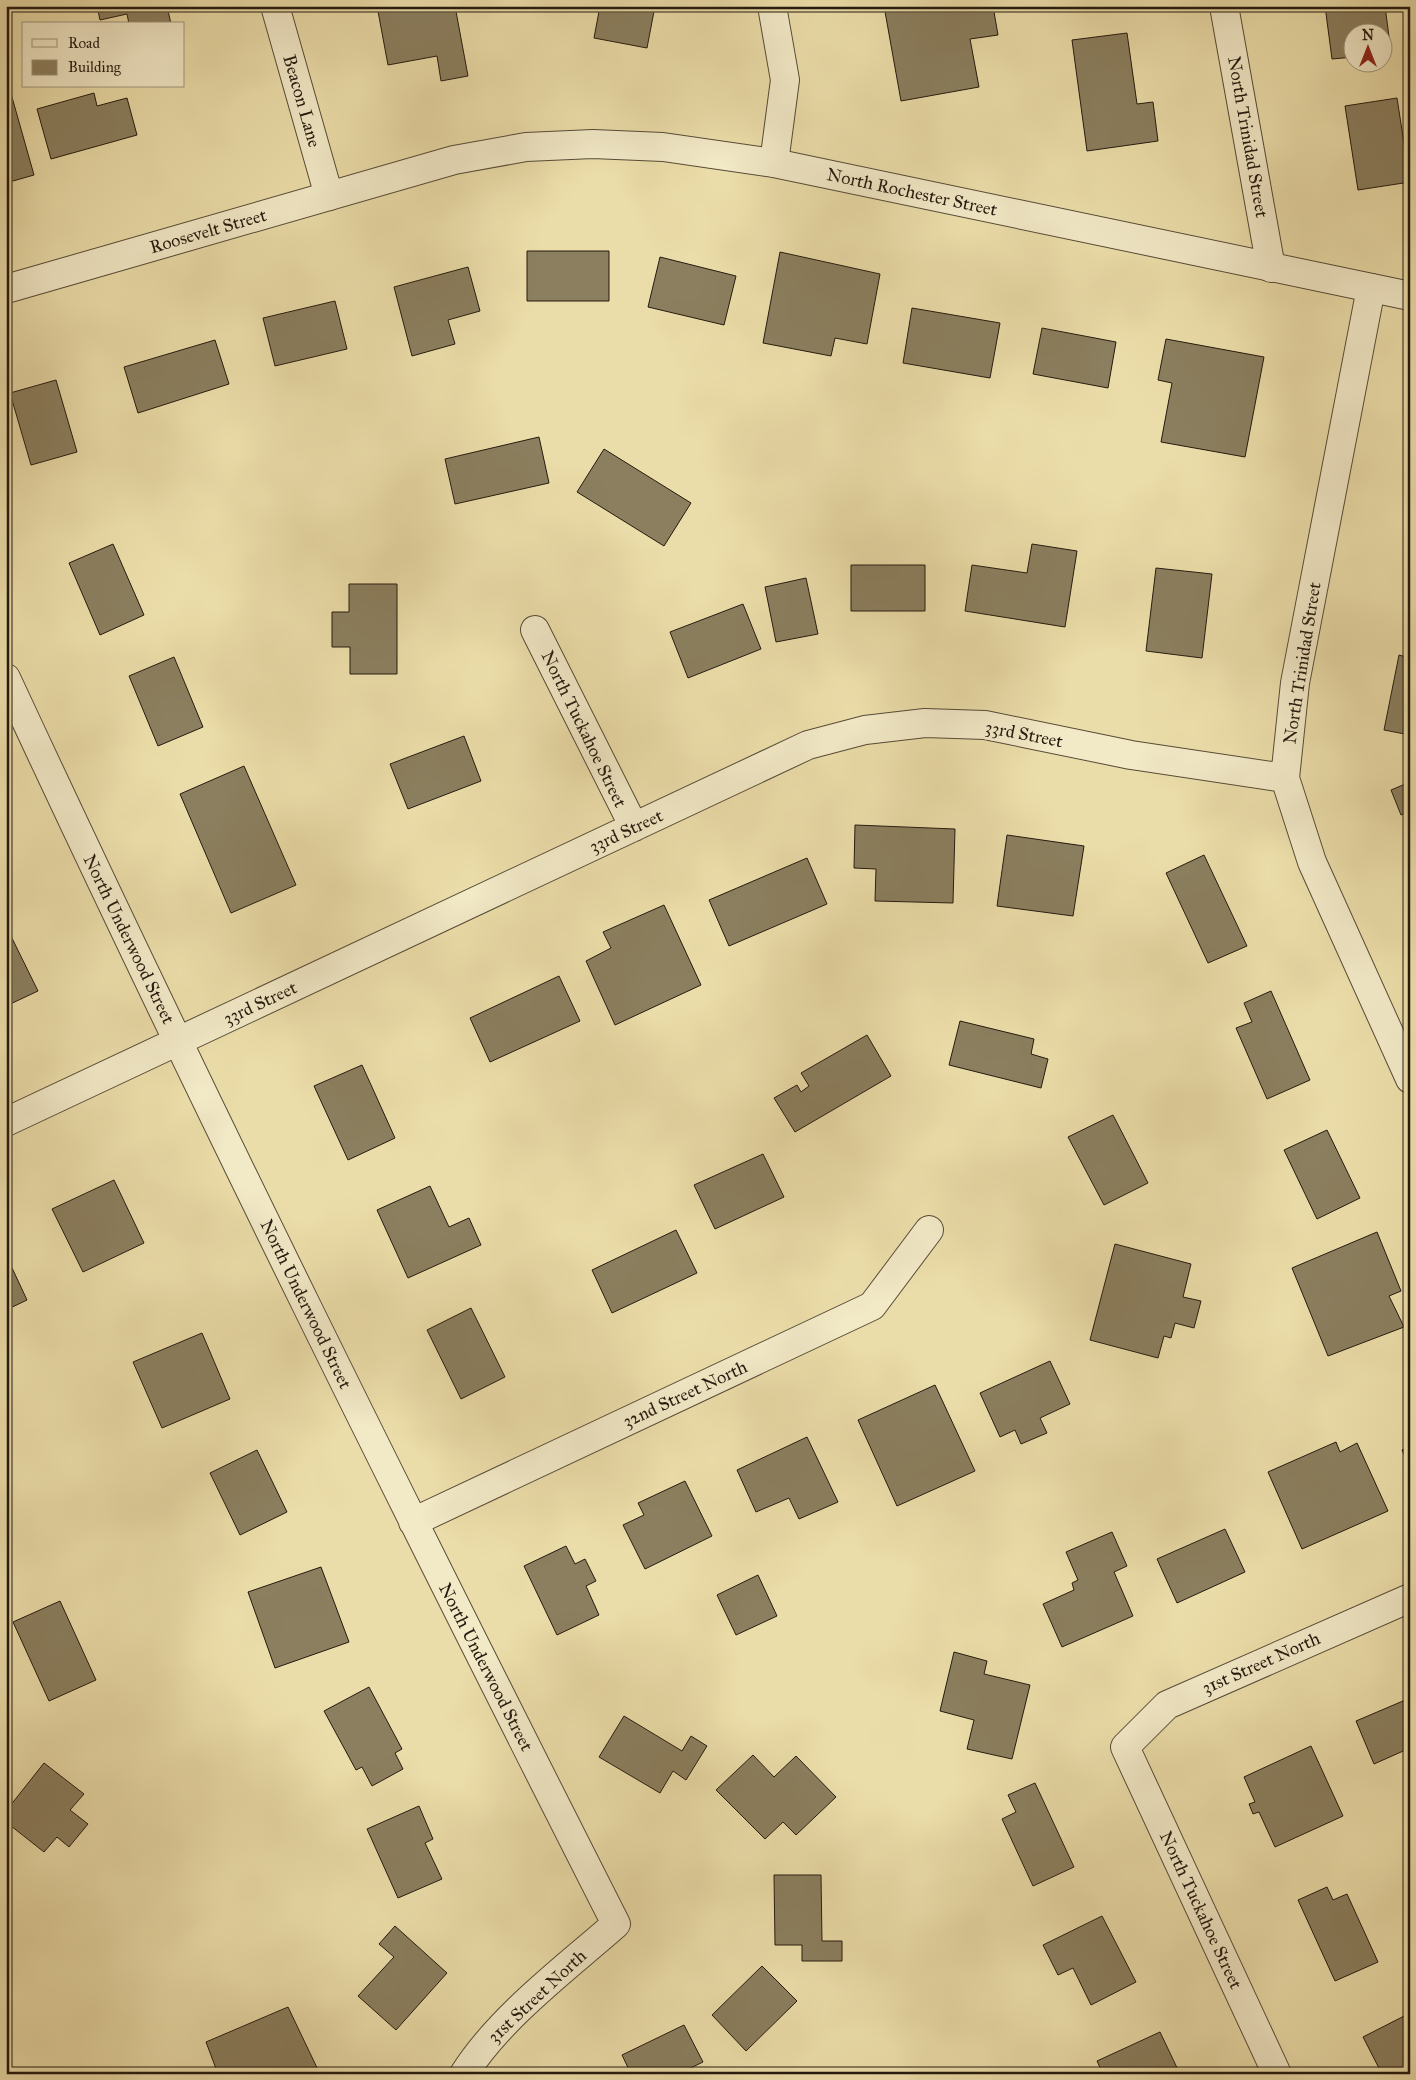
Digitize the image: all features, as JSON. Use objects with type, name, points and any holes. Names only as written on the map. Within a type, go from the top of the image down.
[{"type":"street","name":"Beacon Lane","points":[[275,6],[329,196]]},
{"type":"street","points":[[772,6],[785,80],[774,163]]},
{"type":"street","name":"North Trinidad Street","points":[[1224,6],[1271,268]]},
{"type":"street","name":"North Rochester Street","points":[[410,172],[454,160],[526,147],[594,144],[662,147],[774,163],[1410,296]]},
{"type":"street","name":"Roosevelt Street","points":[[6,289],[410,172]]},
{"type":"street","name":"North Trinidad Street","points":[[1371,288],[1295,683],[1285,778],[1312,862],[1410,1078]]},
{"type":"street","name":"North Tuckahoe Street","points":[[536,630],[634,827]]},
{"type":"street","name":"North Underwood Street","points":[[6,678],[178,1042],[413,1522],[616,1924]]},
{"type":"street","name":"33rd Street","points":[[6,1122],[808,746],[865,730],[925,722],[985,726],[1131,755],[1285,778]]},
{"type":"street","name":"32nd Street North","points":[[413,1522],[872,1306],[929,1230]]},
{"type":"street","name":"31st Street North","points":[[1125,1747],[1167,1705],[1410,1598]]},
{"type":"street","name":"North Tuckahoe Street","points":[[1125,1747],[1277,2074]]},
{"type":"street","name":"31st Street North","points":[[464,2074],[478,2052],[545,1985],[616,1924]]},
{"type":"building","points":[[97,6],[167,6],[171,22],[129,22],[127,14],[100,20]]},
{"type":"building","points":[[377,6],[455,6],[468,76],[441,81],[437,56],[388,65]]},
{"type":"building","points":[[600,6],[655,6],[647,48],[594,38]]},
{"type":"building","points":[[884,6],[993,6],[998,35],[970,39],[979,87],[901,101]]},
{"type":"building","points":[[1325,6],[1385,6],[1387,22],[1344,22],[1344,58],[1332,59]]},
{"type":"building","points":[[1127,33],[1137,104],[1153,102],[1158,141],[1087,151],[1072,40]]},
{"type":"building","points":[[8,83],[34,175],[6,183],[6,84]]},
{"type":"building","points":[[94,93],[97,106],[127,98],[137,135],[51,159],[37,109]]},
{"type":"building","points":[[1397,98],[1410,182],[1358,190],[1345,106]]},
{"type":"building","points":[[527,251],[609,251],[609,301],[527,301]]},
{"type":"building","points":[[780,252],[880,274],[867,344],[835,338],[831,356],[763,343]]},
{"type":"building","points":[[660,257],[736,276],[724,325],[648,307]]},
{"type":"building","points":[[468,267],[480,311],[448,320],[455,344],[412,356],[394,287]]},
{"type":"building","points":[[335,301],[347,349],[275,366],[263,318]]},
{"type":"building","points":[[912,308],[1000,323],[990,378],[903,363]]},
{"type":"building","points":[[1042,328],[1116,342],[1108,388],[1033,374]]},
{"type":"building","points":[[1166,339],[1264,357],[1245,457],[1161,442],[1172,383],[1158,380]]},
{"type":"building","points":[[215,340],[229,384],[138,413],[124,367]]},
{"type":"building","points":[[56,380],[77,452],[31,465],[10,393]]},
{"type":"building","points":[[539,437],[549,483],[455,504],[445,459]]},
{"type":"building","points":[[604,449],[691,503],[664,546],[577,492]]},
{"type":"building","points":[[113,544],[144,615],[100,635],[69,563]]},
{"type":"building","points":[[1032,544],[1077,551],[1065,627],[965,611],[972,565],[1027,573]]},
{"type":"building","points":[[851,565],[925,565],[925,611],[851,611]]},
{"type":"building","points":[[1156,568],[1212,574],[1202,658],[1146,651]]},
{"type":"building","points":[[806,578],[818,634],[776,642],[765,587]]},
{"type":"building","points":[[349,584],[397,584],[397,674],[350,674],[350,647],[332,647],[332,612],[349,612]]},
{"type":"building","points":[[743,604],[761,649],[688,678],[670,632]]},
{"type":"building","points":[[1399,655],[1410,658],[1410,735],[1384,730]]},
{"type":"building","points":[[174,657],[203,727],[158,746],[129,676]]},
{"type":"building","points":[[464,736],[481,781],[408,809],[390,764]]},
{"type":"building","points":[[244,766],[296,885],[231,913],[180,794]]},
{"type":"building","points":[[1410,782],[1410,811],[1401,815],[1391,790]]},
{"type":"building","points":[[855,825],[955,829],[953,903],[875,901],[876,869],[854,868]]},
{"type":"building","points":[[1007,835],[1084,846],[1073,916],[997,906]]},
{"type":"building","points":[[1204,855],[1247,946],[1208,963],[1166,873]]},
{"type":"building","points":[[807,858],[827,904],[729,946],[709,900]]},
{"type":"building","points":[[664,905],[701,985],[615,1025],[586,961],[611,948],[603,932]]},
{"type":"building","points":[[6,926],[38,991],[6,1006]]},
{"type":"building","points":[[559,976],[580,1021],[490,1062],[470,1018]]},
{"type":"building","points":[[1271,991],[1310,1080],[1267,1099],[1236,1028],[1252,1022],[1244,1003]]},
{"type":"building","points":[[960,1021],[1034,1039],[1031,1054],[1048,1059],[1041,1088],[949,1065]]},
{"type":"building","points":[[867,1035],[891,1076],[795,1132],[774,1098],[797,1085],[801,1092],[809,1086],[801,1073]]},
{"type":"building","points":[[362,1065],[395,1138],[348,1160],[314,1086]]},
{"type":"building","points":[[1113,1115],[1148,1183],[1104,1205],[1068,1137]]},
{"type":"building","points":[[1327,1130],[1360,1198],[1317,1219],[1284,1150]]},
{"type":"building","points":[[763,1154],[784,1197],[715,1229],[694,1185]]},
{"type":"building","points":[[114,1180],[144,1243],[83,1272],[52,1209]]},
{"type":"building","points":[[430,1186],[449,1227],[469,1218],[481,1245],[408,1278],[377,1210]]},
{"type":"building","points":[[676,1230],[697,1273],[612,1313],[592,1270]]},
{"type":"building","points":[[1377,1232],[1401,1291],[1389,1296],[1404,1327],[1328,1356],[1292,1268]]},
{"type":"building","points":[[1115,1244],[1191,1264],[1183,1297],[1201,1301],[1194,1328],[1175,1323],[1171,1338],[1164,1336],[1158,1358],[1090,1340]]},
{"type":"building","points":[[6,1255],[27,1300],[6,1310]]},
{"type":"building","points":[[471,1308],[505,1377],[461,1399],[427,1330]]},
{"type":"building","points":[[202,1333],[230,1399],[162,1428],[133,1362]]},
{"type":"building","points":[[1050,1361],[1070,1404],[1040,1418],[1047,1433],[1021,1444],[1015,1430],[1000,1437],[980,1393]]},
{"type":"building","points":[[935,1385],[975,1471],[897,1506],[858,1420]]},
{"type":"building","points":[[807,1437],[838,1502],[799,1519],[789,1498],[756,1512],[737,1470]]},
{"type":"building","points":[[1336,1442],[1340,1452],[1357,1443],[1388,1511],[1302,1549],[1268,1472]]},
{"type":"building","points":[[1410,1447],[1410,1467],[1402,1450]]},
{"type":"building","points":[[257,1450],[287,1512],[240,1535],[210,1473]]},
{"type":"building","points":[[685,1481],[712,1536],[645,1569],[623,1525],[644,1515],[638,1503]]},
{"type":"building","points":[[1225,1529],[1245,1572],[1177,1603],[1157,1559]]},
{"type":"building","points":[[1112,1532],[1127,1566],[1114,1572],[1133,1616],[1062,1647],[1043,1604],[1074,1590],[1072,1583],[1078,1580],[1066,1552]]},
{"type":"building","points":[[566,1546],[575,1564],[585,1559],[596,1581],[586,1586],[599,1615],[557,1635],[524,1566]]},
{"type":"building","points":[[321,1567],[349,1642],[275,1668],[248,1592]]},
{"type":"building","points":[[758,1575],[777,1616],[736,1635],[717,1595]]},
{"type":"building","points":[[60,1601],[96,1680],[49,1701],[13,1622]]},
{"type":"building","points":[[954,1652],[987,1661],[984,1674],[1030,1685],[1012,1759],[967,1749],[974,1720],[940,1711]]},
{"type":"building","points":[[369,1687],[402,1749],[395,1753],[403,1769],[372,1786],[362,1767],[356,1770],[324,1711]]},
{"type":"building","points":[[1410,1698],[1410,1748],[1374,1764],[1356,1721]]},
{"type":"building","points":[[624,1716],[682,1751],[691,1736],[707,1746],[686,1780],[673,1771],[660,1793],[599,1757]]},
{"type":"building","points":[[1311,1746],[1343,1816],[1275,1847],[1259,1812],[1253,1814],[1249,1804],[1255,1802],[1244,1777]]},
{"type":"building","points":[[753,1755],[774,1777],[796,1756],[836,1797],[796,1835],[783,1822],[765,1839],[716,1790]]},
{"type":"building","points":[[44,1763],[84,1794],[70,1810],[88,1824],[69,1847],[57,1837],[44,1852],[6,1822],[6,1811]]},
{"type":"building","points":[[1035,1783],[1074,1867],[1033,1886],[1002,1819],[1016,1812],[1008,1795]]},
{"type":"building","points":[[419,1806],[433,1839],[425,1843],[442,1879],[398,1898],[367,1829]]},
{"type":"building","points":[[774,1875],[821,1875],[822,1941],[842,1941],[842,1961],[802,1961],[802,1945],[775,1945]]},
{"type":"building","points":[[1327,1887],[1333,1900],[1347,1894],[1378,1962],[1335,1981],[1298,1900]]},
{"type":"building","points":[[1102,1916],[1136,1982],[1091,2005],[1073,1968],[1058,1975],[1043,1945]]},
{"type":"building","points":[[395,1926],[447,1973],[396,2030],[358,1996],[394,1957],[379,1944]]},
{"type":"building","points":[[762,1966],[797,2001],[746,2051],[712,2015]]},
{"type":"building","points":[[288,2007],[320,2074],[218,2074],[206,2042]]},
{"type":"building","points":[[1410,2013],[1410,2074],[1382,2074],[1363,2037]]},
{"type":"building","points":[[684,2025],[703,2062],[678,2074],[631,2074],[622,2055]]},
{"type":"building","points":[[1160,2032],[1180,2074],[1103,2074],[1097,2061]]}]
